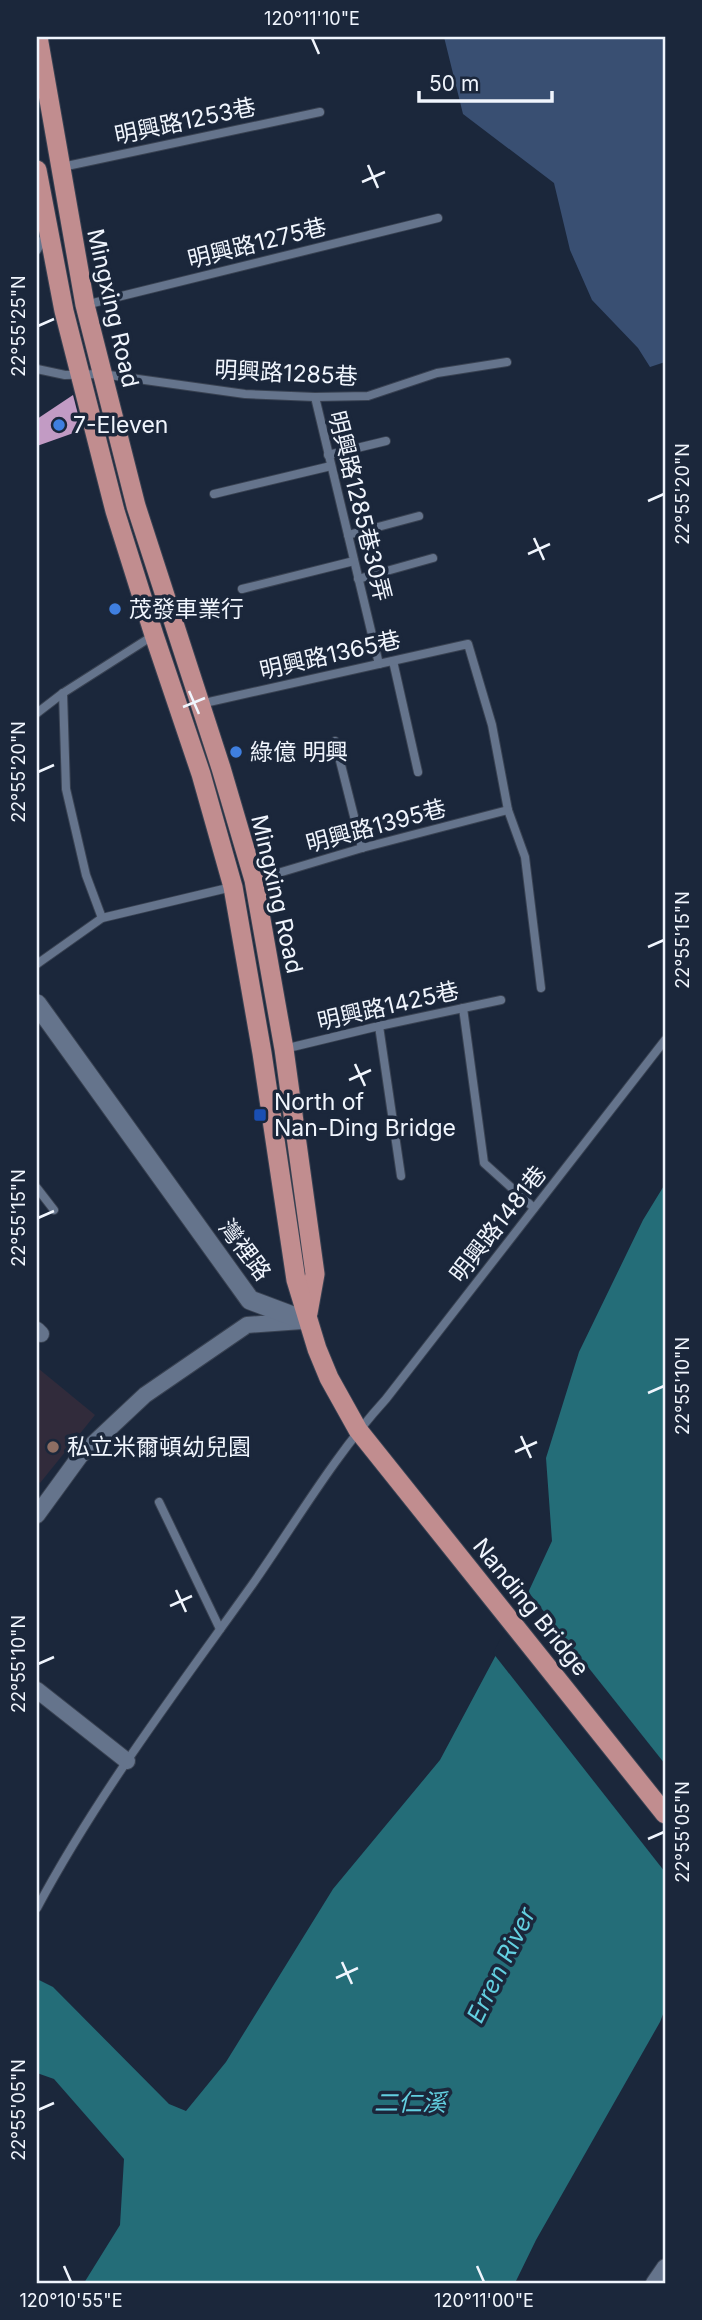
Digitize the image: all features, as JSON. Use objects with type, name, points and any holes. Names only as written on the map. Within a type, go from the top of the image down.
[{"type":"main road","name":"Mingxing Road","points":[[38,37],[85,305],[135,506],[254,880],[284,1049],[315,1274],[306,1321]]},
{"type":"main road","name":"Mingxing Road","points":[[37,170],[64,311],[115,511],[201,774],[233,887],[262,1053],[296,1280],[306,1321],[329,1378],[358,1430]]},
{"type":"main road","name":"Nanding Bridge","points":[[358,1430],[665,1814]]},
{"type":"street","name":"灣裡路","points":[[37,1004],[250,1300],[306,1321]]},
{"type":"street","points":[[37,1515],[80,1456],[145,1395],[247,1325],[306,1321]]},
{"type":"street","points":[[37,1690],[127,1761]]},
{"type":"street","points":[[654,2283],[665,2267]]},
{"type":"lane","name":"明興路1253巷","points":[[59,168],[320,112]]},
{"type":"lane","name":"明興路1275巷","points":[[85,305],[438,218]]},
{"type":"lane","points":[[37,250],[48,232]]},
{"type":"lane","name":"明興路1285巷","points":[[37,369],[65,375],[102,374],[245,394],[314,397],[368,396],[437,373],[507,362]]},
{"type":"lane","name":"明興路1285巷30弄","points":[[314,397],[379,664]]},
{"type":"lane","points":[[328,455],[386,441]]},
{"type":"lane","points":[[214,494],[331,466]]},
{"type":"lane","points":[[348,535],[419,516]]},
{"type":"lane","points":[[358,579],[433,558]]},
{"type":"lane","points":[[242,589],[354,561]]},
{"type":"lane","points":[[37,713],[63,693],[154,635]]},
{"type":"lane","name":"明興路1365巷","points":[[200,704],[468,643],[492,724],[508,810]]},
{"type":"lane","points":[[393,660],[418,772]]},
{"type":"lane","points":[[37,964],[103,918],[86,875],[66,789],[63,693]]},
{"type":"lane","points":[[335,741],[362,848]]},
{"type":"lane","points":[[508,810],[525,857],[541,988]]},
{"type":"lane","name":"明興路1395巷","points":[[103,918],[233,887],[362,848],[508,810]]},
{"type":"lane","name":"明興路1425巷","points":[[284,1049],[500,1000]]},
{"type":"lane","points":[[463,1009],[484,1163],[534,1208]]},
{"type":"lane","points":[[379,1026],[401,1176]]},
{"type":"lane","name":"明興路1481巷","points":[[358,1430],[386,1399],[665,1040]]},
{"type":"lane","points":[[37,1188],[54,1210]]},
{"type":"lane","points":[[37,1908],[39,1897],[127,1761],[358,1430]]},
{"type":"lane","points":[[159,1502],[220,1629]]},
{"type":"shaded area","points":[[444,37],[665,37],[665,362],[650,367],[638,348],[592,300],[570,250],[554,183],[463,114]]},
{"type":"shaded area","name":"私立米爾頓幼兒園","points":[[39,1369],[95,1415],[40,1483],[37,1480]]},
{"type":"water","name":"二仁溪","points":[[665,1184],[665,2009],[660,2022],[536,2240],[515,2283],[84,2283],[120,2225],[124,2159],[54,2079],[37,2073],[37,1979],[53,1987],[169,2104],[186,2111],[226,2062],[333,1889],[440,1760],[520,1610],[552,1541],[546,1458],[579,1352],[643,1220]]},
{"type":"pier","points":[[526,1589],[665,1764],[665,1872],[493,1653]]},
{"type":"building","name":"7-Eleven","points":[[73,395],[82,430],[37,446],[37,419]]},
{"type":"place","name":"7-Eleven","points":[[59,425]]},
{"type":"place","name":"茂發車業行","points":[[115,609]]},
{"type":"place","name":"綠億 明興","points":[[236,752]]},
{"type":"place","name":"North of Nan-Ding Bridge","points":[[260,1115]]},
{"type":"place","name":"私立米爾頓幼兒園","points":[[53,1447]]},
{"type":"water label","name":"Erren River","points":[[501,1965]]}]
